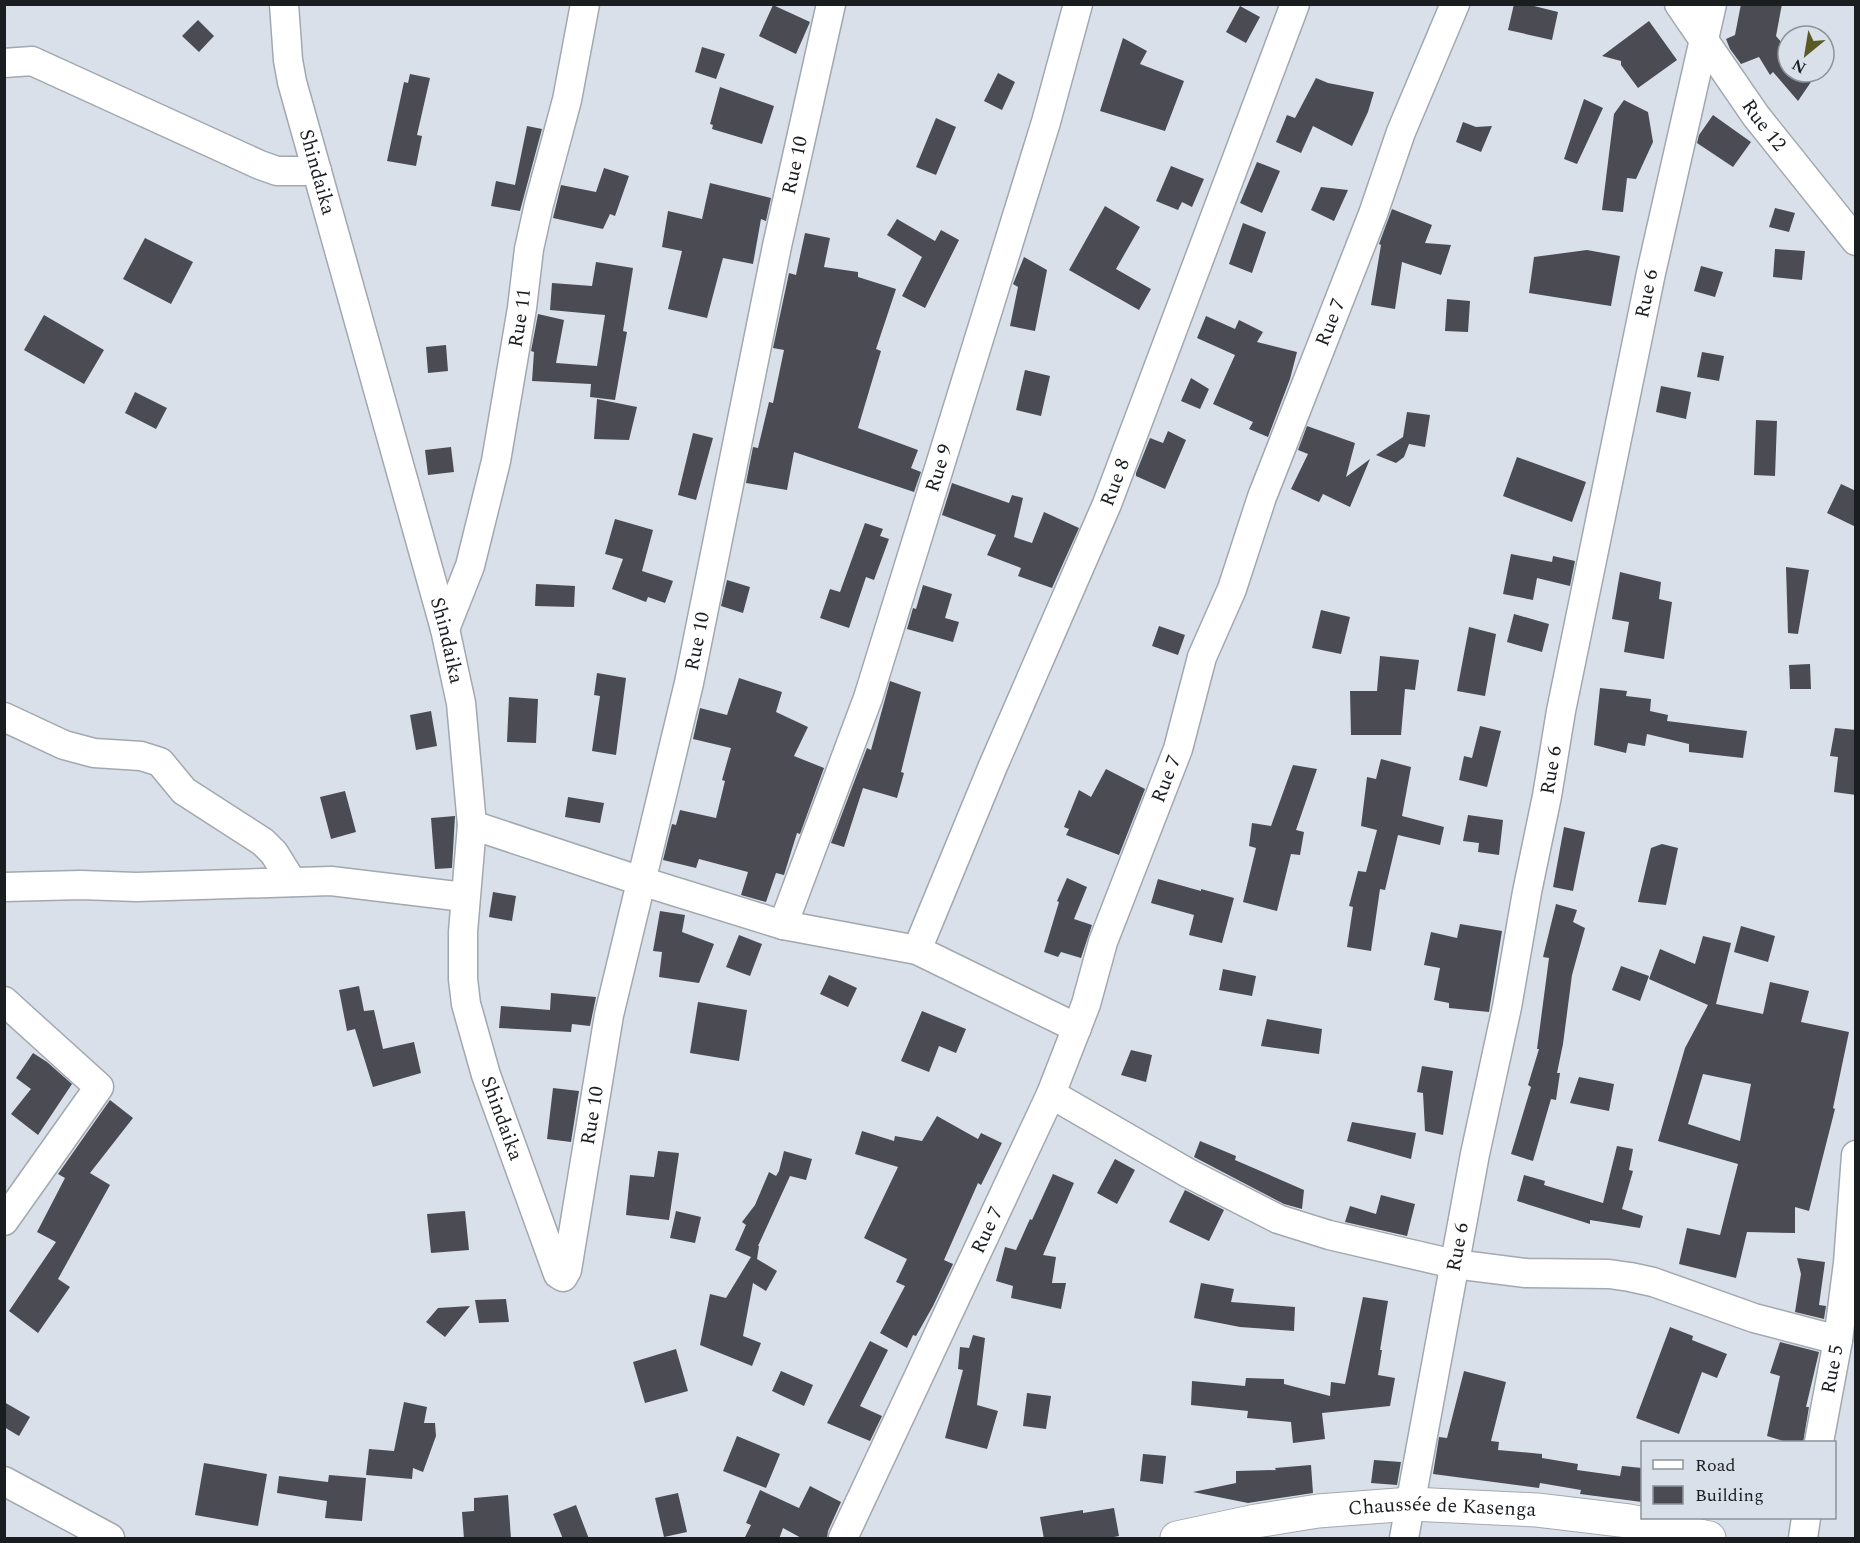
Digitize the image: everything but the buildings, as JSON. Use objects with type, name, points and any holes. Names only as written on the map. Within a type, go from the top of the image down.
[{"type":"main road","name":"Chaussée de Kasenga","points":[[1177,1539],[1256,1521],[1318,1511],[1411,1504],[1537,1510],[1629,1521],[1709,1539]]},
{"type":"street","name":"Shindaika","points":[[284,4],[288,60],[445,629],[461,703],[472,825],[464,897],[462,980],[466,1004],[486,1075],[558,1274],[563,1277]]},
{"type":"street","name":"Rue 11","points":[[445,629],[470,566],[496,461],[522,308],[529,249],[567,100],[585,4]]},
{"type":"street","name":"Rue 10","points":[[563,1277],[567,1270],[600,1062],[640,881],[688,683],[777,246],[831,4]]},
{"type":"street","name":"Rue 9","points":[[783,925],[868,698],[1046,122],[1078,4]]},
{"type":"street","name":"Rue 8","points":[[917,950],[1002,745],[1107,504],[1295,4]]},
{"type":"street","name":"Rue 7","points":[[843,1539],[1051,1094],[1086,1004],[1103,942],[1180,742],[1206,649],[1232,589],[1262,497],[1373,214],[1401,132],[1455,4]]},
{"type":"street","name":"Rue 12","points":[[1679,4],[1756,116],[1856,241]]},
{"type":"street","name":"Rue 6","points":[[1404,1539],[1454,1264],[1507,1007],[1561,711],[1651,273],[1712,4]]},
{"type":"street","points":[[4,63],[32,61],[277,171],[317,171]]},
{"type":"street","points":[[4,717],[64,745],[94,753],[141,756],[160,762],[184,791],[263,842],[274,853],[292,882]]},
{"type":"street","points":[[472,825],[640,881],[783,925],[917,950],[1077,1028]]},
{"type":"street","points":[[4,887],[81,885],[136,887],[331,881],[464,897]]},
{"type":"street","points":[[4,1001],[99,1087],[4,1221]]},
{"type":"street","points":[[1051,1094],[1188,1173],[1278,1219],[1329,1235],[1454,1264],[1526,1273],[1609,1274],[1630,1277],[1653,1282],[1754,1318],[1838,1340]]},
{"type":"street","name":"Rue 5","points":[[1819,1441],[1838,1340],[1848,1263],[1856,1155]]},
{"type":"street","points":[[4,1481],[110,1539]]},
{"type":"street","points":[[1803,1539],[1806,1519]]}]
